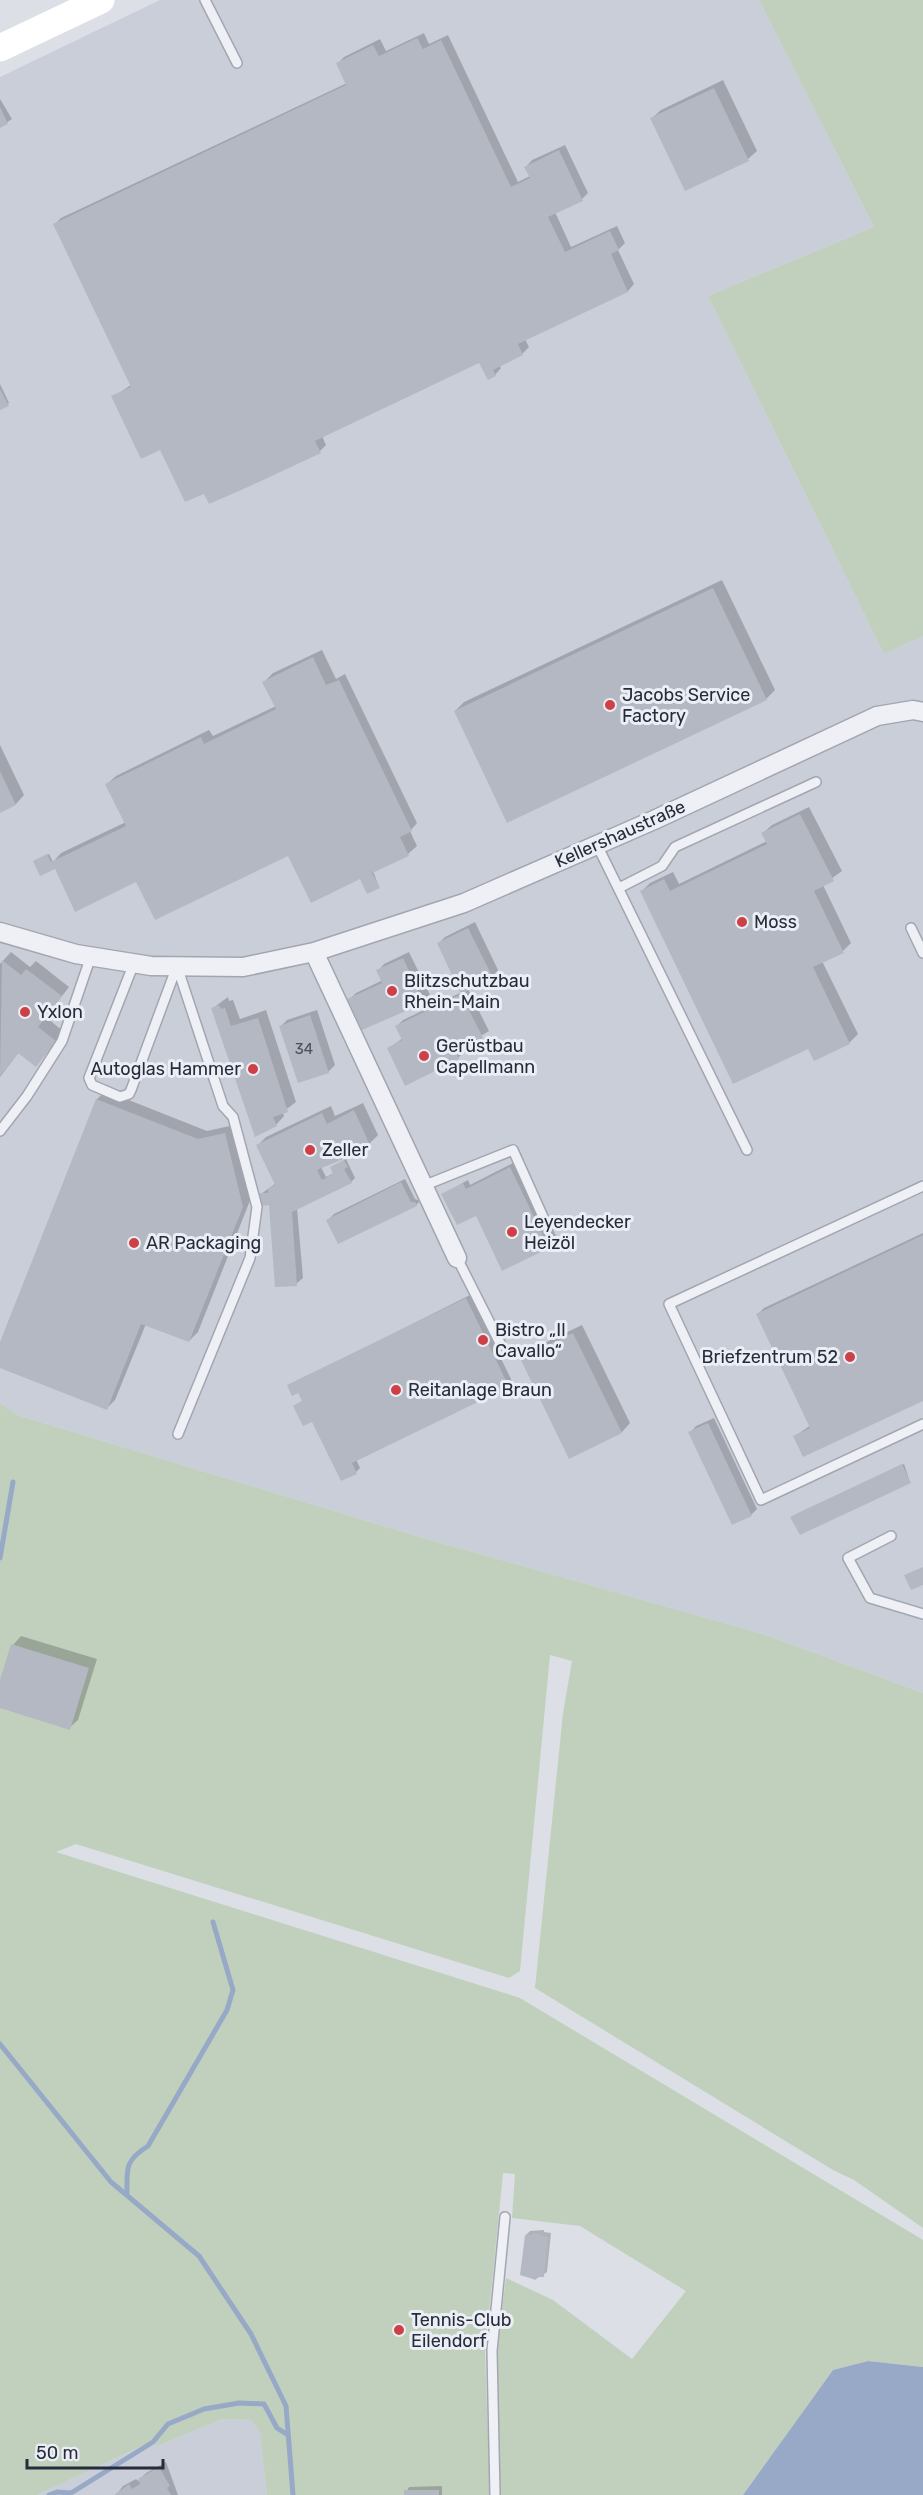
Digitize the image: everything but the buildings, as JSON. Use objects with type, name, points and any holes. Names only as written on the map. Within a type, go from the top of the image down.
[{"type":"main road","points":[[0,48],[100,0]]},
{"type":"street","name":"Kellershaustraße","points":[[0,932],[91,956],[134,963],[177,966],[243,967],[314,952],[464,903],[878,716],[913,710],[923,712]]},
{"type":"street","points":[[314,952],[457,1258]]},
{"type":"lane","points":[[205,0],[237,63]]},
{"type":"lane","points":[[618,888],[662,866],[675,847],[816,782]]},
{"type":"lane","points":[[597,844],[747,1150]]},
{"type":"lane","points":[[911,928],[923,953]]},
{"type":"lane","points":[[0,1131],[27,1096],[62,1041],[91,956]]},
{"type":"lane","points":[[134,963],[89,1078],[92,1085],[120,1097],[129,1094],[131,1090],[177,966]]},
{"type":"lane","points":[[177,966],[223,1106],[233,1117],[256,1207],[250,1258],[178,1434]]},
{"type":"lane","points":[[423,1186],[513,1150],[549,1228]]},
{"type":"lane","points":[[923,1186],[669,1304],[761,1500],[923,1424]]},
{"type":"lane","points":[[457,1258],[501,1345]]},
{"type":"lane","points":[[891,1536],[848,1558],[870,1598],[923,1614]]},
{"type":"lane","points":[[495,2495],[492,2351],[505,2217]]},
{"type":"shaded area","points":[[160,0],[759,0],[874,227],[708,296],[884,654],[923,636],[923,1693],[763,1634],[423,1538],[17,1415],[0,1403],[0,77]]},
{"type":"shaded area","points":[[222,2419],[251,2420],[260,2433],[267,2495],[37,2495],[146,2444],[160,2445]]},
{"type":"green space","points":[[759,0],[923,0],[923,636],[884,654],[708,296],[874,227]]},
{"type":"green space","points":[[0,1403],[17,1415],[423,1538],[763,1634],[923,1693],[923,2228],[854,2180],[833,2170],[535,1988],[563,1713],[572,1661],[550,1655],[520,1971],[509,1978],[76,1844],[56,1852],[520,1998],[923,2240],[923,2367],[868,2361],[833,2370],[743,2495],[500,2495],[497,2348],[506,2278],[553,2300],[632,2359],[686,2291],[580,2226],[512,2218],[515,2174],[503,2173],[485,2353],[490,2495],[267,2495],[260,2433],[251,2420],[222,2419],[160,2445],[146,2444],[37,2495],[0,2495]]},
{"type":"water","points":[[868,2361],[923,2367],[923,2495],[743,2495],[833,2370]]},
{"type":"waterway","points":[[0,1558],[13,1482]]},
{"type":"waterway","points":[[127,2195],[128,2166],[135,2156],[148,2146],[227,2010],[233,1990],[213,1922]]},
{"type":"waterway","points":[[0,2044],[111,2182],[199,2256],[251,2334],[286,2406],[293,2495]]},
{"type":"waterway","points":[[49,2495],[57,2492],[71,2493],[153,2442],[168,2424],[204,2409],[239,2403],[264,2404],[277,2428],[288,2435]]},
{"type":"place","name":"Jacobs Service Factory","points":[[610,705]]},
{"type":"place","name":"Moss","points":[[742,922]]},
{"type":"place","name":"Blitzschutzbau Rhein-Main","points":[[392,991]]},
{"type":"place","name":"Yxlon","points":[[25,1012]]},
{"type":"place","name":"Gerüstbau Capellmann","points":[[424,1056]]},
{"type":"place","name":"Autoglas Hammer","points":[[253,1069]]},
{"type":"place","name":"Zeller","points":[[310,1150]]},
{"type":"place","name":"Leyendecker Heizöl","points":[[512,1232]]},
{"type":"place","name":"AR Packaging","points":[[134,1243]]},
{"type":"place","name":"Bistro „Il Cavallo“","points":[[483,1340]]},
{"type":"place","name":"Briefzentrum 52","points":[[850,1357]]},
{"type":"place","name":"Reitanlage Braun","points":[[396,1390]]},
{"type":"place","name":"Tennis-Club Eilendorf","points":[[399,2330]]}]
